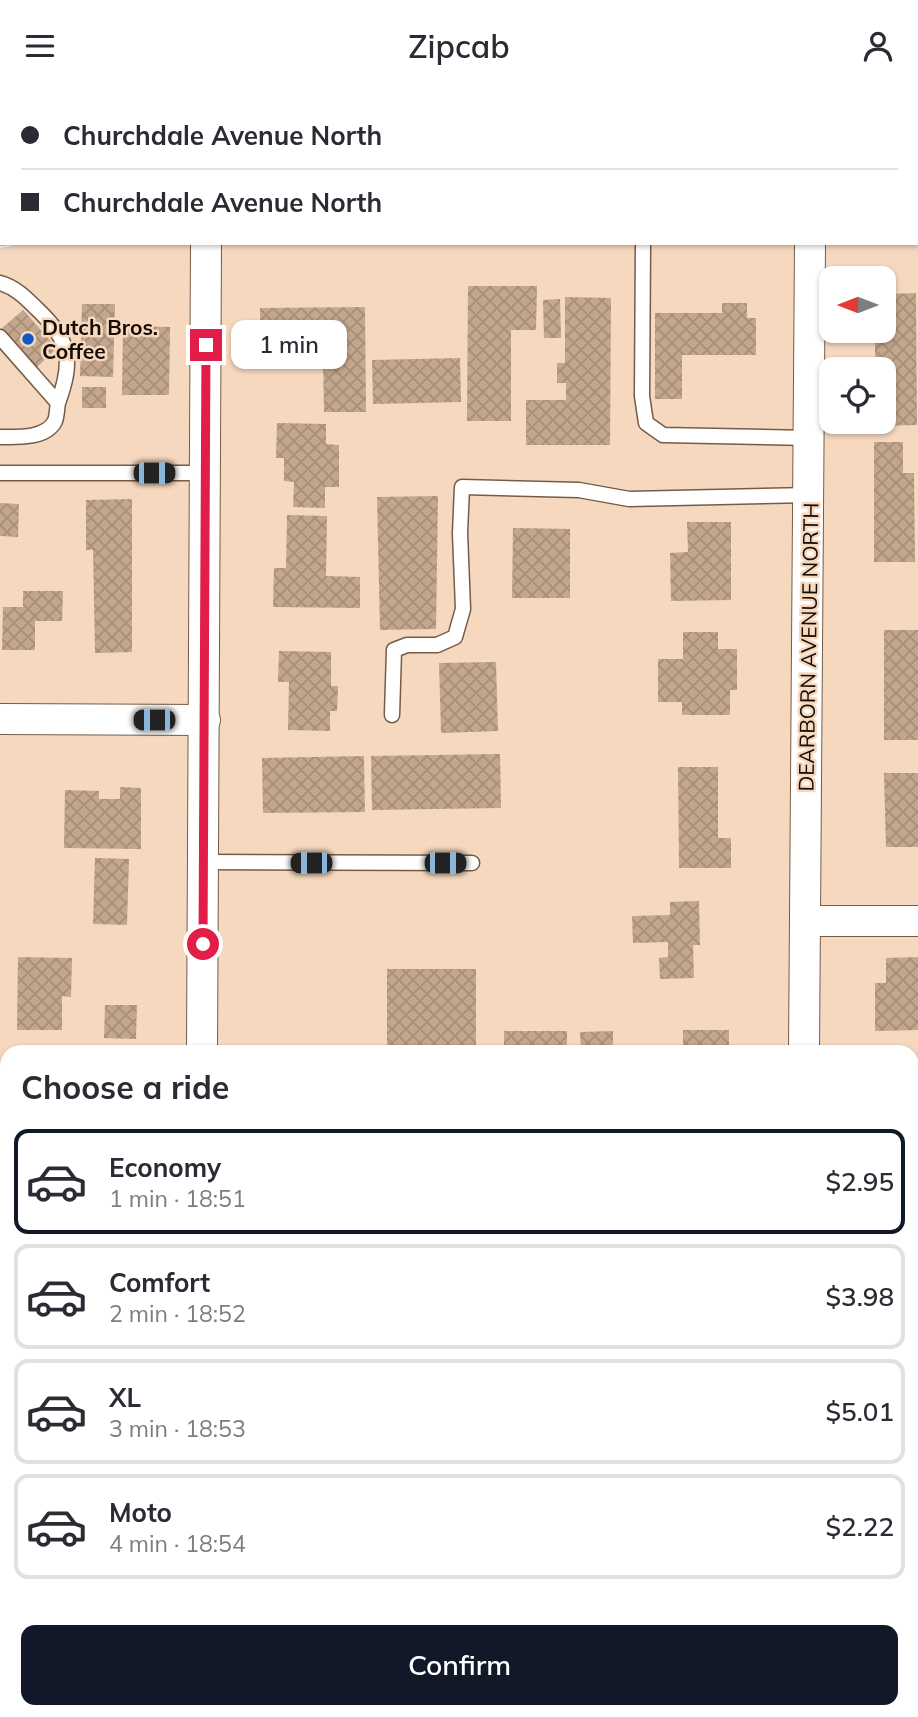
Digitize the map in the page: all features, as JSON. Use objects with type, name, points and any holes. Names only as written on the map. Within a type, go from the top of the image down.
[{"type":"street","points":[[202,1045],[206,245]]},
{"type":"street","name":"DEARBORN AVENUE NORTH","points":[[804,1045],[810,245]]},
{"type":"street","points":[[0,719],[205,720]]},
{"type":"street","points":[[805,921],[918,921]]},
{"type":"lane","points":[[643,245],[642,396],[646,423],[663,435],[810,438]]},
{"type":"lane","points":[[0,283],[21,294],[55,326],[66,344],[67,379],[55,420],[47,431],[26,436],[0,437]]},
{"type":"lane","points":[[0,337],[58,403]]},
{"type":"lane","points":[[0,473],[205,473]]},
{"type":"lane","points":[[392,715],[394,650],[407,645],[438,645],[455,637],[463,609],[460,533],[462,487],[579,490],[629,499],[810,495]]},
{"type":"lane","points":[[204,862],[472,863]]},
{"type":"building","points":[[468,286],[537,286],[536,330],[511,330],[511,421],[467,421]]},
{"type":"building","points":[[916,293],[917,425],[896,426],[896,357],[875,357],[875,343],[896,343],[896,294]]},
{"type":"building","points":[[565,297],[611,298],[610,445],[526,445],[526,400],[566,400],[566,383],[557,383],[557,363],[565,363]]},
{"type":"building","points":[[560,299],[561,338],[544,338],[543,300]]},
{"type":"building","points":[[722,303],[747,303],[747,318],[756,318],[756,355],[682,355],[682,399],[655,399],[655,313],[722,313]]},
{"type":"building","points":[[82,304],[115,304],[113,377],[80,376]]},
{"type":"building","points":[[365,307],[366,412],[324,412],[323,357],[260,358],[260,308]]},
{"type":"building","points":[[23,310],[57,348],[36,368],[1,329]]},
{"type":"building","points":[[123,326],[170,327],[169,395],[122,395]]},
{"type":"building","points":[[460,358],[461,402],[373,404],[372,360]]},
{"type":"building","points":[[82,387],[106,387],[106,408],[82,408]]},
{"type":"building","points":[[277,423],[326,424],[326,444],[339,445],[339,487],[325,487],[325,508],[293,507],[294,482],[284,481],[284,458],[276,458]]},
{"type":"building","points":[[874,442],[903,442],[903,473],[914,473],[915,562],[874,562]]},
{"type":"building","points":[[438,496],[436,629],[380,630],[377,497]]},
{"type":"building","points":[[132,499],[132,652],[95,653],[93,550],[86,550],[86,500]]},
{"type":"building","points":[[0,503],[19,504],[18,537],[0,536]]},
{"type":"building","points":[[287,515],[327,516],[326,576],[360,577],[360,608],[273,607],[274,568],[286,568]]},
{"type":"building","points":[[687,522],[731,522],[731,600],[671,601],[670,553],[688,552]]},
{"type":"building","points":[[513,528],[570,529],[570,598],[512,598]]},
{"type":"building","points":[[23,591],[63,591],[62,621],[35,621],[35,650],[2,650],[3,607],[23,607]]},
{"type":"building","points":[[884,630],[918,630],[918,740],[884,740]]},
{"type":"building","points":[[683,632],[718,632],[718,649],[737,649],[737,690],[730,690],[730,715],[682,715],[682,702],[658,702],[658,659],[683,659]]},
{"type":"building","points":[[279,651],[331,652],[331,686],[338,686],[337,711],[330,711],[330,731],[288,730],[289,682],[278,682]]},
{"type":"building","points":[[496,662],[498,731],[441,733],[439,663]]},
{"type":"building","points":[[500,754],[501,808],[372,810],[371,756]]},
{"type":"building","points":[[364,756],[365,812],[263,813],[262,758]]},
{"type":"building","points":[[678,767],[718,767],[718,838],[731,838],[731,868],[679,868]]},
{"type":"building","points":[[884,773],[918,773],[918,847],[886,847]]},
{"type":"building","points":[[120,787],[141,788],[141,849],[64,848],[65,790],[99,791],[99,799],[120,799]]},
{"type":"building","points":[[95,858],[129,859],[127,925],[93,924]]},
{"type":"building","points":[[699,901],[700,945],[693,945],[694,978],[660,979],[659,958],[668,957],[668,942],[633,943],[632,916],[670,915],[670,902]]},
{"type":"building","points":[[18,957],[72,958],[71,997],[62,996],[62,1030],[17,1030]]},
{"type":"building","points":[[918,957],[918,1030],[875,1031],[875,983],[886,983],[886,958]]},
{"type":"building","points":[[387,969],[476,969],[476,1045],[387,1045]]},
{"type":"building","points":[[105,1005],[137,1005],[136,1039],[104,1038]]},
{"type":"building","points":[[683,1030],[729,1030],[729,1045],[683,1045]]},
{"type":"building","points":[[504,1031],[567,1031],[567,1045],[504,1045]]},
{"type":"building","points":[[613,1031],[613,1045],[581,1045],[580,1032]]},
{"type":"place","name":"Dutch Bros. Coffee","points":[[28,339]]},
{"type":"route","points":[[203,944],[206,345]]}]
